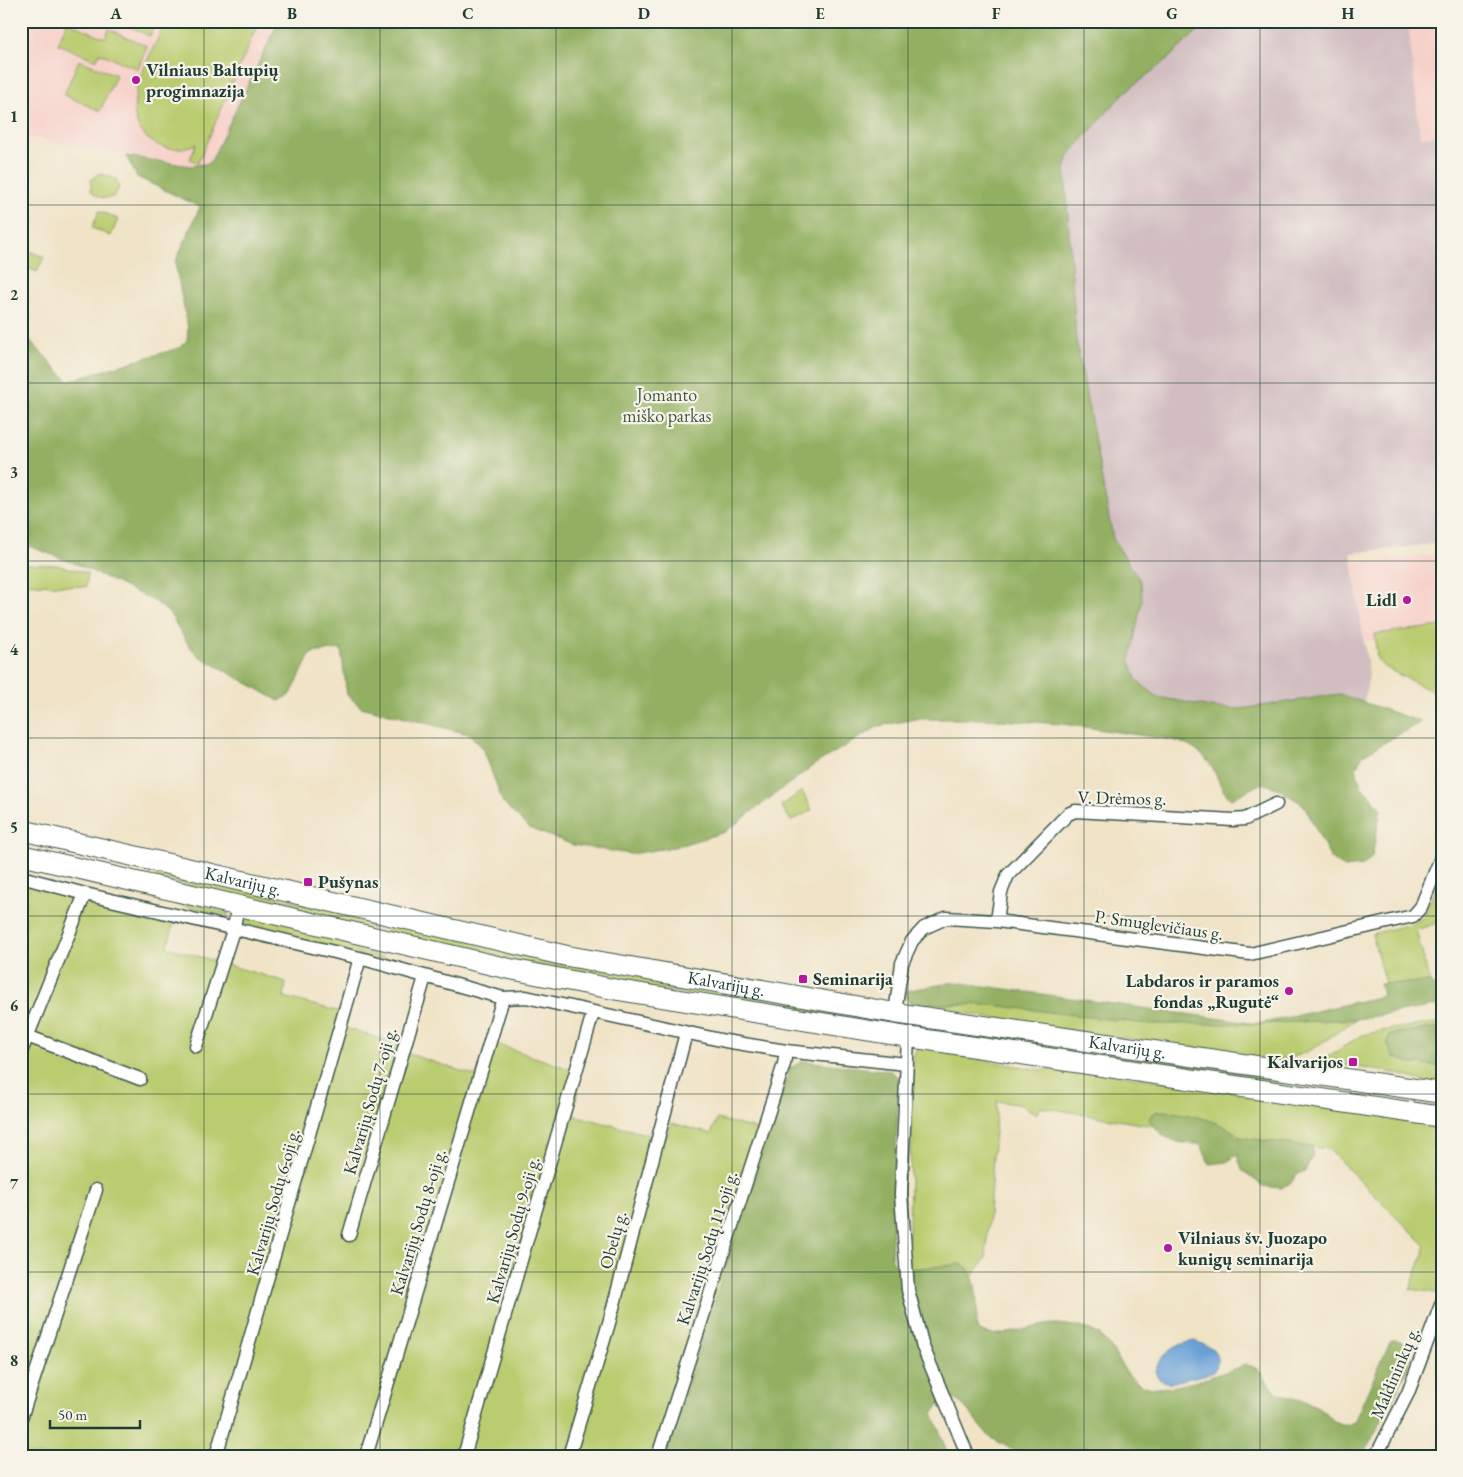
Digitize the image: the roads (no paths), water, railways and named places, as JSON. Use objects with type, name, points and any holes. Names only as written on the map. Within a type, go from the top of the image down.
[{"type":"main road","name":"Kalvarijų g.","points":[[21,830],[567,956],[895,1013],[1442,1093]]},
{"type":"main road","name":"Kalvarijų g.","points":[[21,854],[510,969],[672,1000],[1442,1117]]},
{"type":"main road","points":[[148,884],[154,861]]},
{"type":"main road","points":[[895,1013],[900,1036]]},
{"type":"street","name":"V. Drėmos g.","points":[[997,921],[1001,892],[1008,875],[1068,814],[1075,811],[1233,820],[1245,819],[1276,804]]},
{"type":"street","name":"P. Smuglevičiaus g.","points":[[895,1013],[902,963],[912,941],[924,928],[946,918],[997,921],[1250,954],[1413,916],[1421,908],[1442,855]]},
{"type":"street","points":[[21,878],[360,958],[503,998],[526,997],[686,1033],[786,1051],[906,1064]]},
{"type":"street","points":[[21,1052],[85,894]]},
{"type":"street","points":[[196,1046],[234,927],[238,905]]},
{"type":"street","name":"Kalvarijų Sodų 6-oji g.","points":[[216,1456],[284,1229],[360,958]]},
{"type":"street","name":"Kalvarijų Sodų 7-oji g.","points":[[349,1235],[425,977]]},
{"type":"street","name":"Kalvarijų Sodų 8-oji g.","points":[[366,1456],[503,998]]},
{"type":"street","name":"Kalvarijų Sodų 9-oji g.","points":[[464,1456],[593,1013]]},
{"type":"street","points":[[21,1015],[34,1019]]},
{"type":"street","name":"Obelų g.","points":[[569,1456],[609,1323],[686,1033]]},
{"type":"street","points":[[28,1036],[140,1079]]},
{"type":"street","points":[[900,1036],[906,1064],[901,1194],[908,1290],[923,1347],[968,1456]]},
{"type":"street","name":"Kalvarijų Sodų 11-oji g.","points":[[658,1456],[784,1064],[786,1051]]},
{"type":"street","points":[[21,1418],[96,1190]]},
{"type":"street","name":"Maldininkų g.","points":[[1376,1456],[1408,1393],[1442,1302]]},
{"type":"water","points":[[1195,1341],[1212,1348],[1217,1357],[1215,1370],[1212,1373],[1170,1383],[1160,1380],[1155,1372],[1165,1355],[1182,1344]]},
{"type":"place","name":"Vilniaus Baltupių progimnazija","points":[[136,80]]},
{"type":"place","name":"Lidl","points":[[1407,600]]},
{"type":"place","name":"Pušynas","points":[[308,882]]},
{"type":"place","name":"Seminarija","points":[[803,979]]},
{"type":"place","name":"Labdaros ir paramos fondas „Rugutė“","points":[[1289,991]]},
{"type":"place","name":"Kalvarijos","points":[[1353,1062]]},
{"type":"place","name":"Vilniaus šv. Juozapo kunigų seminarija","points":[[1168,1248]]},
{"type":"park label","name":"Jomanto miško parkas","points":[[667,405]]}]
